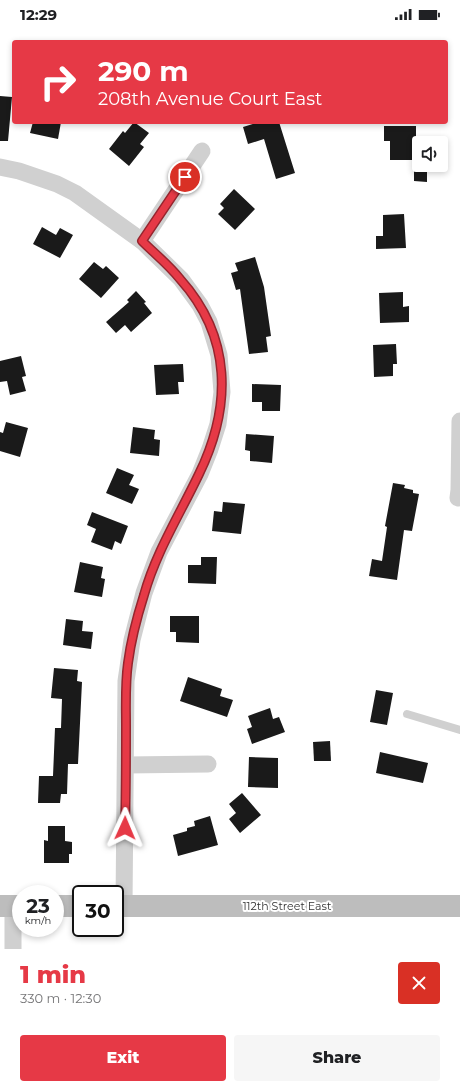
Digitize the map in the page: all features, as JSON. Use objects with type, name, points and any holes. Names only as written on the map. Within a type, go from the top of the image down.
[{"type":"street","points":[[142,241],[202,151]]},
{"type":"street","points":[[0,166],[57,184],[75,194],[142,241],[180,279],[200,305],[209,322],[219,355],[222,392],[218,424],[200,474],[159,552],[144,593],[132,640],[126,681],[126,765],[121,885]]},
{"type":"street","points":[[458,498],[460,421]]},
{"type":"street","points":[[126,765],[208,764]]},
{"type":"street","points":[[11,906],[13,949]]},
{"type":"street","name":"112th Street East","points":[[124,906],[460,906]]},
{"type":"lane","points":[[406,714],[460,730]]},
{"type":"building","points":[[0,96],[12,97],[8,141],[0,141]]},
{"type":"building","points":[[32,124],[61,124],[58,139],[30,133]]},
{"type":"building","points":[[132,124],[137,124],[149,133],[140,144],[144,147],[129,166],[109,149],[123,131],[125,133]]},
{"type":"building","points":[[253,124],[280,124],[295,173],[276,179],[264,139],[248,144],[243,127]]},
{"type":"building","points":[[384,126],[416,126],[416,136],[412,136],[412,160],[390,160],[390,141],[384,141]]},
{"type":"building","points":[[414,172],[427,172],[427,182],[414,181]]},
{"type":"building","points":[[234,189],[255,209],[235,230],[218,214],[224,208],[220,204]]},
{"type":"building","points":[[404,214],[406,248],[376,249],[376,236],[383,236],[383,215]]},
{"type":"building","points":[[42,227],[56,235],[60,228],[73,235],[60,258],[33,244]]},
{"type":"building","points":[[255,257],[264,287],[271,336],[266,337],[268,352],[249,354],[240,289],[236,290],[231,273],[238,271],[235,263]]},
{"type":"building","points":[[94,262],[103,269],[106,266],[119,278],[101,298],[79,279]]},
{"type":"building","points":[[136,291],[146,302],[144,303],[152,313],[131,332],[125,325],[116,333],[106,322],[129,302],[127,300]]},
{"type":"building","points":[[403,292],[403,307],[409,306],[409,322],[380,323],[379,293]]},
{"type":"building","points":[[396,344],[397,364],[393,364],[393,376],[374,377],[373,345]]},
{"type":"building","points":[[21,356],[26,376],[22,377],[26,391],[10,395],[7,381],[0,382],[0,361]]},
{"type":"building","points":[[183,364],[184,382],[178,382],[179,394],[156,395],[154,365]]},
{"type":"building","points":[[252,384],[281,385],[280,411],[262,411],[262,402],[252,402]]},
{"type":"building","points":[[6,422],[28,428],[20,457],[0,451],[0,432],[3,433]]},
{"type":"building","points":[[133,427],[155,430],[154,439],[160,440],[159,456],[130,453]]},
{"type":"building","points":[[246,434],[274,436],[272,463],[250,461],[250,451],[245,450]]},
{"type":"building","points":[[117,468],[134,475],[129,485],[139,489],[132,504],[106,493]]},
{"type":"building","points":[[393,483],[405,485],[404,488],[413,490],[413,493],[419,494],[412,531],[404,530],[397,580],[369,576],[372,559],[382,561],[387,527],[385,526]]},
{"type":"building","points":[[223,502],[245,504],[241,534],[212,531],[214,511],[222,512]]},
{"type":"building","points":[[92,512],[128,526],[121,544],[115,541],[112,550],[91,542],[96,529],[87,525]]},
{"type":"building","points":[[201,557],[217,557],[216,584],[188,583],[188,565],[201,565]]},
{"type":"building","points":[[80,562],[103,567],[101,578],[105,579],[102,597],[74,592]]},
{"type":"building","points":[[170,616],[199,616],[199,643],[176,642],[176,632],[170,632]]},
{"type":"building","points":[[66,619],[83,621],[82,631],[93,632],[91,649],[63,645]]},
{"type":"building","points":[[54,668],[78,670],[77,681],[82,682],[78,764],[68,764],[67,794],[61,794],[60,803],[38,803],[39,776],[53,776],[55,728],[61,728],[62,699],[51,698]]},
{"type":"building","points":[[188,677],[222,689],[220,696],[233,700],[227,717],[180,701]]},
{"type":"building","points":[[376,690],[393,693],[387,725],[370,722]]},
{"type":"building","points":[[270,708],[273,719],[279,717],[285,732],[252,744],[247,729],[252,727],[248,716]]},
{"type":"building","points":[[330,741],[331,761],[314,761],[313,742]]},
{"type":"building","points":[[380,752],[428,763],[423,783],[376,773]]},
{"type":"building","points":[[249,757],[278,758],[278,788],[248,787]]},
{"type":"building","points":[[242,793],[261,815],[240,833],[229,819],[236,813],[229,804]]},
{"type":"building","points":[[210,816],[218,845],[178,856],[173,835],[187,831],[187,828],[195,826],[194,821]]},
{"type":"building","points":[[48,826],[65,826],[65,841],[72,842],[72,854],[69,854],[69,863],[44,863],[44,840],[48,841]]},
{"type":"route","points":[[125,828],[126,681],[132,640],[144,593],[159,552],[200,474],[210,449],[218,424],[222,392],[219,355],[215,339],[209,322],[200,305],[180,279],[142,241],[185,177]]}]
